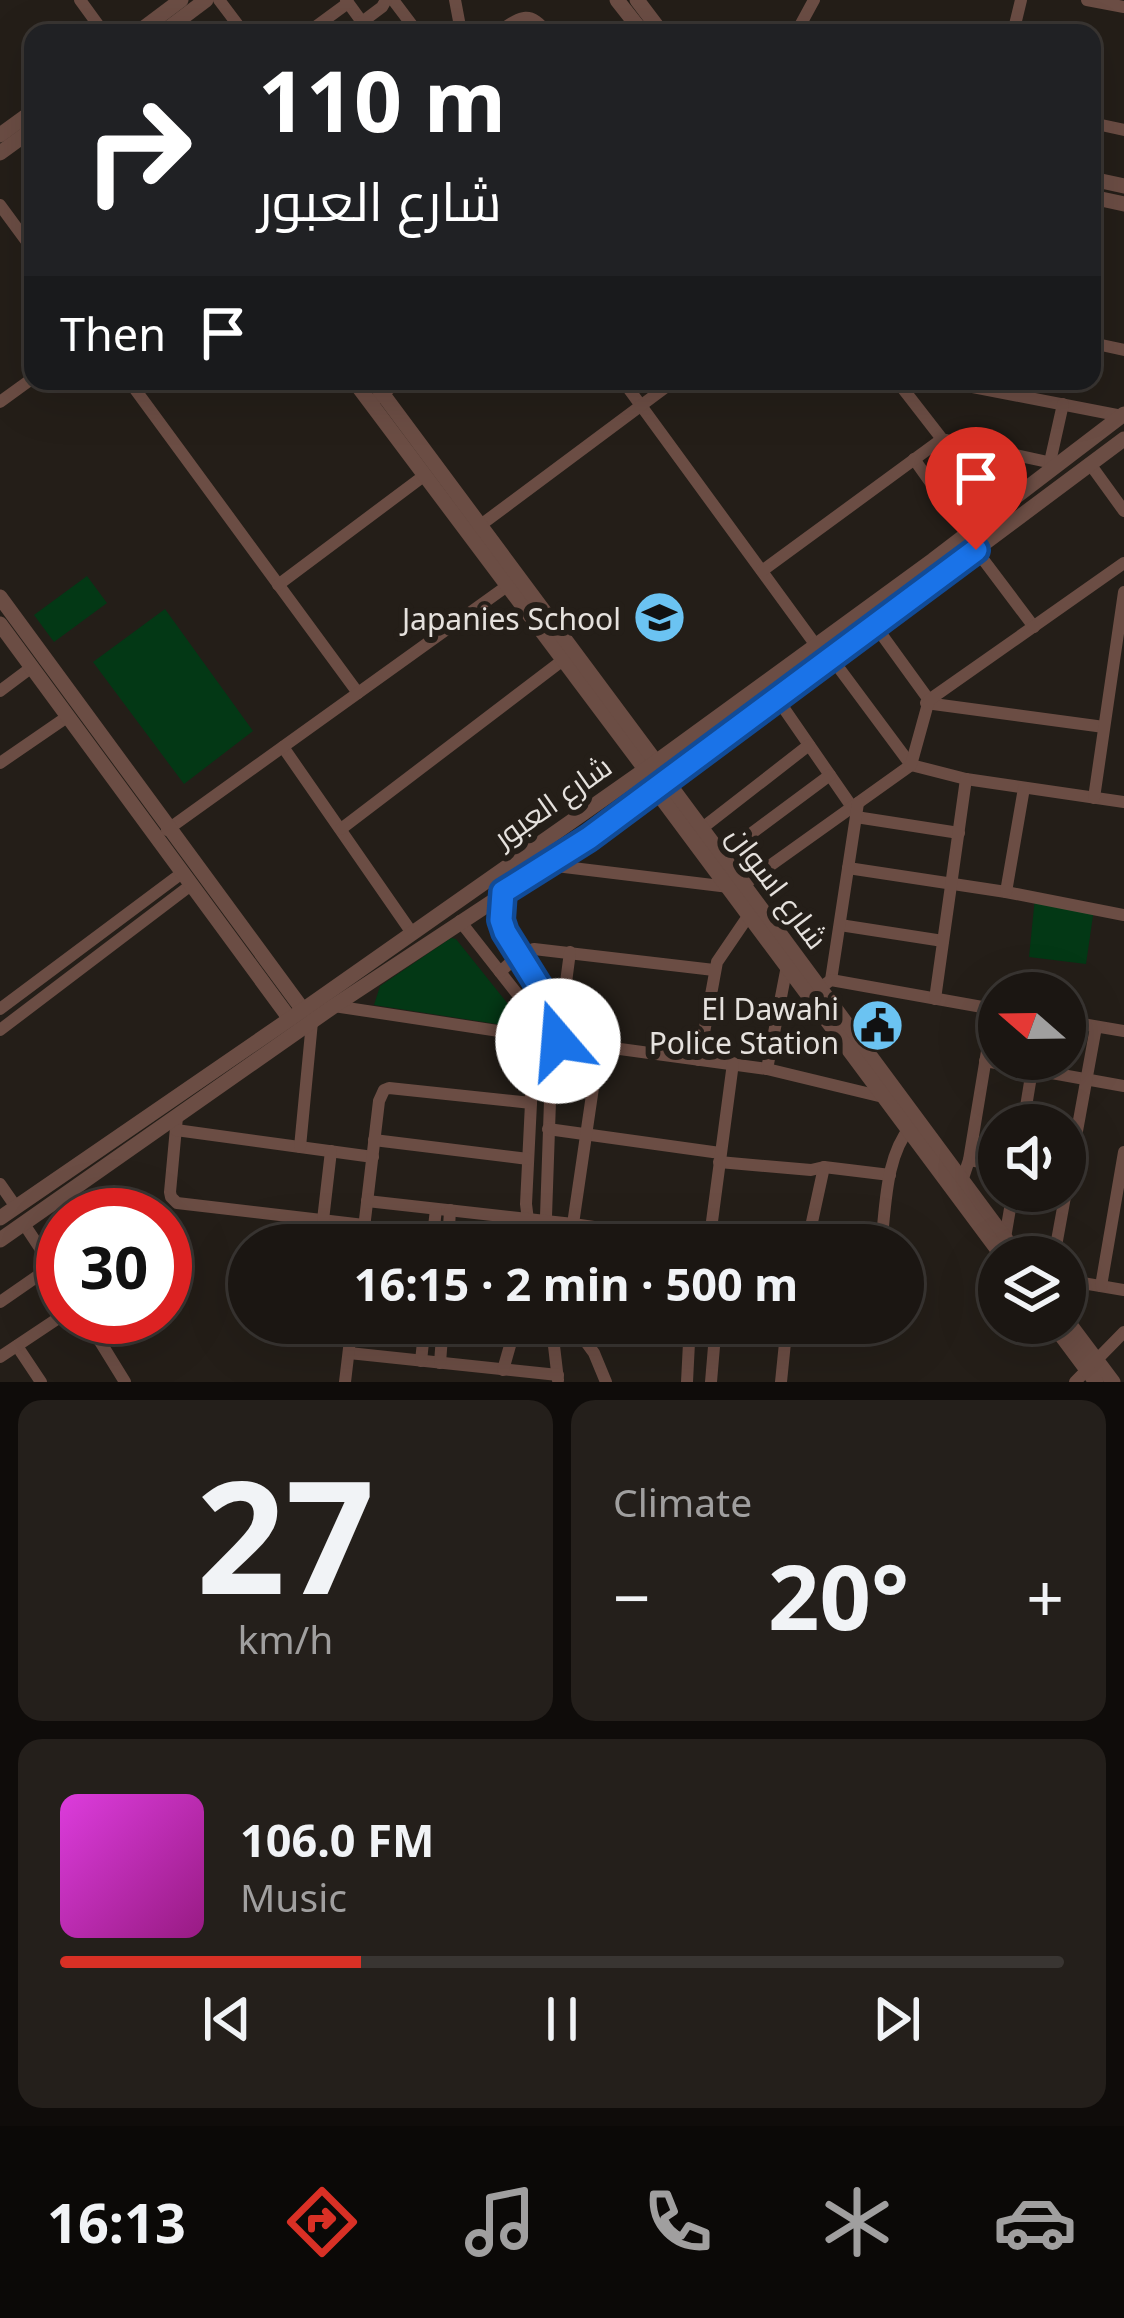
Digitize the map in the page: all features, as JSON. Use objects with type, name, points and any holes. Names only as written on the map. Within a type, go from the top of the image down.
[{"type":"street","points":[[149,24],[181,0]]},
{"type":"street","points":[[174,24],[206,0]]},
{"type":"street","points":[[219,0],[237,24]]},
{"type":"street","points":[[369,24],[389,0],[410,24]]},
{"type":"street","points":[[617,0],[635,7]]},
{"type":"street","points":[[1087,0],[1124,7]]},
{"type":"street","points":[[319,24],[347,1]]},
{"type":"street","points":[[509,24],[526,17],[540,24]]},
{"type":"street","points":[[0,205],[24,238]]},
{"type":"street","points":[[136,390],[358,693]]},
{"type":"street","points":[[630,390],[814,644]]},
{"type":"street","points":[[474,530],[662,390]]},
{"type":"street","points":[[904,390],[942,439],[1054,463],[1063,404]]},
{"type":"street","points":[[989,390],[1123,415]]},
{"type":"street","points":[[375,392],[424,476],[474,530],[507,586],[650,766]]},
{"type":"street","points":[[375,392],[650,766]]},
{"type":"street","name":"شارع العبور","points":[[0,1240],[155,1133],[177,1123],[302,1017],[412,933],[650,766],[1123,415]]},
{"type":"street","points":[[762,571],[942,439]]},
{"type":"street","name":"شارع العبور","points":[[0,1218],[146,1116],[302,1017],[334,1006],[589,838],[1124,439]]},
{"type":"street","points":[[914,459],[967,534]]},
{"type":"street","points":[[1090,464],[1124,511]]},
{"type":"street","points":[[278,585],[424,476]]},
{"type":"street","points":[[976,550],[1034,627]]},
{"type":"street","points":[[533,847],[546,854],[545,866],[736,886],[855,809],[911,765],[928,701],[1124,563]]},
{"type":"street","points":[[156,838],[507,586]]},
{"type":"street","points":[[1094,798],[1124,592]]},
{"type":"street","points":[[0,596],[171,827],[302,1017],[300,1147]]},
{"type":"street","points":[[848,620],[858,636]]},
{"type":"street","points":[[0,624],[186,879],[302,1017]]},
{"type":"street","points":[[874,624],[928,701],[1104,727]]},
{"type":"street","points":[[830,656],[911,765],[966,779],[1124,802]]},
{"type":"street","points":[[341,829],[563,660]]},
{"type":"street","points":[[0,692],[32,668]]},
{"type":"street","points":[[776,697],[855,809],[958,833]]},
{"type":"street","points":[[0,764],[67,717]]},
{"type":"street","points":[[701,829],[809,745]]},
{"type":"street","points":[[284,746],[412,933]]},
{"type":"street","points":[[721,856],[830,775]]},
{"type":"street","points":[[934,998],[966,779]]},
{"type":"street","name":"شارع اسوان","points":[[660,784],[721,856],[749,915],[885,1097],[912,1124]]},
{"type":"street","name":"شارع اسوان","points":[[660,784],[736,886],[825,984],[912,1124],[990,1236]]},
{"type":"street","points":[[1006,892],[1024,788]]},
{"type":"street","points":[[855,809],[840,925],[825,984],[978,1006]]},
{"type":"street","points":[[576,818],[578,832],[589,838]]},
{"type":"street","points":[[848,868],[1124,915]]},
{"type":"street","points":[[0,1010],[186,879]]},
{"type":"street","points":[[0,1030],[186,879]]},
{"type":"street","points":[[503,892],[505,932],[550,1004],[556,1040]]},
{"type":"street","points":[[699,1060],[714,970],[749,915]]},
{"type":"street","points":[[460,921],[522,1000],[530,1021],[528,1224]]},
{"type":"street","points":[[840,925],[943,941]]},
{"type":"street","points":[[500,972],[520,954],[534,949],[714,970]]},
{"type":"street","points":[[544,1224],[556,1040],[570,952]]},
{"type":"street","points":[[767,1069],[787,966]]},
{"type":"street","points":[[334,1006],[531,1036]]},
{"type":"street","points":[[1086,1025],[1124,1031]]},
{"type":"street","points":[[1096,1027],[1086,1079],[1124,1086]]},
{"type":"street","points":[[556,1040],[733,1063],[885,1097]]},
{"type":"street","points":[[367,1201],[573,1224],[599,1046]]},
{"type":"street","points":[[712,1224],[733,1063]]},
{"type":"street","points":[[956,1183],[969,1160],[982,1080]]},
{"type":"street","points":[[364,1224],[384,1090],[530,1103]]},
{"type":"street","points":[[146,1116],[155,1133]]},
{"type":"street","points":[[356,1224],[177,1203],[170,1192],[177,1123],[373,1157]]},
{"type":"street","points":[[884,1224],[899,1143],[912,1124]]},
{"type":"street","points":[[548,1129],[720,1158],[890,1175]]},
{"type":"street","points":[[115,1138],[126,1143],[128,1151]]},
{"type":"street","points":[[374,1140],[528,1159]]},
{"type":"street","points":[[323,1220],[331,1151]]},
{"type":"street","points":[[1101,1286],[1124,1152]]},
{"type":"street","points":[[969,1160],[978,1162]]},
{"type":"street","points":[[812,1224],[824,1167]]},
{"type":"street","name":"شارع اسوان","points":[[956,1183],[1003,1236]]},
{"type":"street","points":[[0,1184],[16,1207]]},
{"type":"street","points":[[438,1224],[443,1209]]},
{"type":"street","points":[[443,1209],[445,1224]]},
{"type":"street","points":[[24,1224],[36,1242]]},
{"type":"street","points":[[0,1302],[36,1277]]},
{"type":"street","points":[[1086,1284],[1124,1290]]},
{"type":"street","points":[[1089,1374],[1124,1332]]},
{"type":"street","points":[[0,1357],[36,1333]]},
{"type":"street","points":[[102,1344],[125,1382]]},
{"type":"street","points":[[345,1382],[350,1344]]},
{"type":"street","points":[[421,1361],[422,1344]]},
{"type":"street","points":[[440,1363],[441,1344]]},
{"type":"street","points":[[503,1370],[510,1344]]},
{"type":"street","points":[[349,1353],[558,1379],[553,1344]]},
{"type":"street","points":[[588,1344],[606,1382]]},
{"type":"street","points":[[687,1382],[689,1344]]},
{"type":"street","points":[[711,1382],[714,1344]]},
{"type":"street","points":[[782,1382],[785,1344]]},
{"type":"street","points":[[1067,1344],[1089,1374],[1113,1382]]},
{"type":"street","points":[[1076,1344],[1089,1374]]},
{"type":"street","points":[[16,1346],[41,1382]]},
{"type":"street","points":[[463,1382],[466,1366]]},
{"type":"green space","points":[[87,576],[107,603],[54,642],[34,615]]},
{"type":"green space","points":[[165,609],[253,731],[184,784],[93,662]]},
{"type":"green space","points":[[1035,897],[1094,909],[1086,964],[1029,957]]},
{"type":"green space","points":[[451,938],[512,1009],[510,1023],[374,1005],[380,986]]},
{"type":"place","name":"Japanies School","points":[[660,618]]},
{"type":"place","name":"El Dawahi Police Station","points":[[878,1025]]},
{"type":"route","points":[[558,1041],[554,1040],[550,1004],[505,932],[503,892],[589,838],[976,550]]}]
